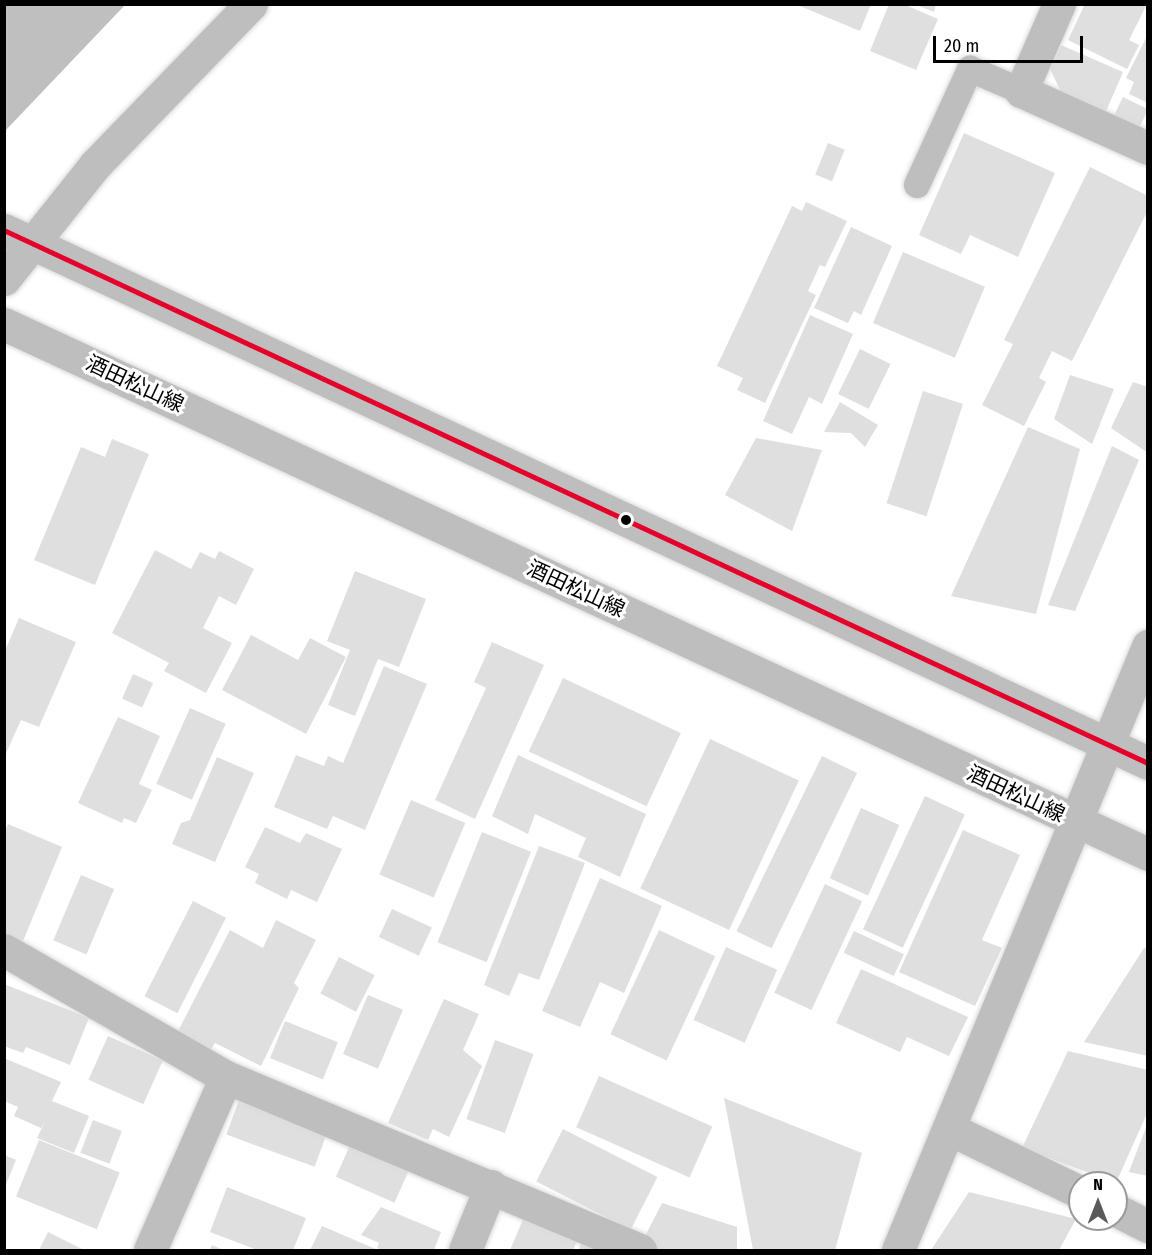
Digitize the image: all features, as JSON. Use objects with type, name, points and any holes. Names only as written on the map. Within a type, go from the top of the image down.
[{"type":"main road","points":[[4,279],[19,237],[95,165],[251,4]]},
{"type":"main road","points":[[1059,4],[1021,91],[1148,148]]},
{"type":"main road","points":[[19,237],[1148,764]]},
{"type":"main road","name":"酒田松山線","points":[[4,324],[1148,854]]},
{"type":"main road","points":[[898,1251],[1077,823],[1148,646]]},
{"type":"main road","points":[[4,950],[226,1077],[491,1186],[640,1251]]},
{"type":"main road","points":[[150,1251],[226,1077]]},
{"type":"main road","points":[[950,1129],[1068,1186]]},
{"type":"main road","points":[[465,1251],[491,1186]]},
{"type":"main road","points":[[1128,1216],[1148,1226]]},
{"type":"lane","points":[[917,185],[970,69],[1021,91]]},
{"type":"shaded area","points":[[4,5],[125,5],[5,131]]},
{"type":"building","points":[[795,4],[871,4],[860,31]]},
{"type":"building","points":[[889,4],[903,4],[938,19],[916,70],[870,51]]},
{"type":"building","points":[[914,4],[936,4],[934,12]]},
{"type":"building","points":[[1085,4],[1147,4],[1129,40],[1139,45],[1127,69],[1068,40]]},
{"type":"building","points":[[1148,34],[1148,103],[1129,94],[1134,82],[1126,78]]},
{"type":"building","points":[[1061,45],[1123,72],[1104,116],[1064,98],[1050,69]]},
{"type":"building","points":[[1123,97],[1148,109],[1138,130],[1113,118]]},
{"type":"building","points":[[964,133],[1055,173],[1018,257],[970,235],[961,254],[919,235]]},
{"type":"building","points":[[828,143],[845,150],[832,181],[815,175]]},
{"type":"building","points":[[1090,167],[1148,196],[1148,210],[1072,361],[1052,351],[1039,378],[1046,382],[1024,426],[982,405],[1013,344],[1004,340]]},
{"type":"building","points":[[806,202],[847,221],[825,267],[820,265],[808,291],[816,295],[765,403],[737,390],[743,378],[717,366],[792,206],[802,211]]},
{"type":"building","points":[[851,227],[892,246],[861,315],[854,311],[848,323],[814,308]]},
{"type":"building","points":[[903,252],[985,287],[955,358],[873,323]]},
{"type":"building","points":[[810,315],[853,334],[822,404],[809,397],[792,434],[763,421]]},
{"type":"building","points":[[860,349],[891,364],[869,409],[838,394]]},
{"type":"building","points":[[1070,375],[1114,389],[1092,444],[1054,419]]},
{"type":"building","points":[[1133,382],[1148,387],[1148,453],[1111,428]]},
{"type":"building","points":[[923,391],[963,404],[926,516],[887,503]]},
{"type":"building","points":[[840,402],[878,425],[865,447],[851,433],[824,432]]},
{"type":"building","points":[[1028,427],[1080,449],[1036,614],[951,596]]},
{"type":"building","points":[[756,438],[822,450],[792,531],[725,495]]},
{"type":"building","points":[[112,439],[149,454],[95,585],[34,560],[81,447],[105,457]]},
{"type":"building","points":[[1112,446],[1139,460],[1075,611],[1048,605]]},
{"type":"building","points":[[155,550],[191,569],[200,552],[215,559],[219,551],[254,569],[236,605],[219,596],[203,628],[232,643],[206,693],[164,671],[169,663],[112,633]]},
{"type":"building","points":[[355,571],[426,599],[399,667],[378,659],[355,716],[328,705],[350,650],[327,641]]},
{"type":"building","points":[[19,618],[76,642],[39,727],[21,720],[4,758],[4,653]]},
{"type":"building","points":[[251,635],[298,660],[310,638],[346,657],[306,734],[222,690]]},
{"type":"building","points":[[492,642],[544,665],[475,819],[435,800],[486,688],[474,682]]},
{"type":"building","points":[[384,666],[427,684],[365,830],[333,816],[327,829],[274,807],[296,755],[324,766],[328,756],[343,763]]},
{"type":"building","points":[[133,674],[153,683],[142,708],[122,699]]},
{"type":"building","points":[[563,678],[681,733],[647,806],[529,751]]},
{"type":"building","points":[[190,708],[226,724],[192,800],[156,784]]},
{"type":"building","points":[[118,717],[160,736],[139,784],[152,790],[136,823],[124,818],[122,823],[78,803]]},
{"type":"building","points":[[710,739],[799,780],[729,930],[640,889]]},
{"type":"building","points":[[518,755],[646,814],[620,877],[578,857],[586,838],[535,814],[528,834],[492,816]]},
{"type":"building","points":[[822,756],[857,773],[772,948],[737,931]]},
{"type":"building","points":[[217,757],[254,773],[215,862],[172,844],[181,823],[190,820]]},
{"type":"building","points":[[925,796],[965,815],[903,948],[863,929]]},
{"type":"building","points":[[411,800],[465,823],[434,898],[379,875]]},
{"type":"building","points":[[861,808],[899,825],[868,895],[830,878]]},
{"type":"building","points":[[8,824],[62,847],[23,941],[4,934],[4,833]]},
{"type":"building","points":[[265,827],[300,843],[306,833],[342,849],[317,902],[291,890],[287,899],[255,883],[259,874],[245,867]]},
{"type":"building","points":[[963,830],[1020,855],[982,940],[1002,948],[975,1006],[899,972]]},
{"type":"building","points":[[482,832],[531,852],[487,962],[437,942]]},
{"type":"building","points":[[539,846],[585,863],[539,980],[519,973],[509,996],[484,985]]},
{"type":"building","points":[[81,875],[114,889],[86,954],[53,940]]},
{"type":"building","points":[[600,878],[662,906],[624,993],[600,982],[580,1027],[542,1011]]},
{"type":"building","points":[[825,884],[862,901],[811,1010],[774,993]]},
{"type":"building","points":[[193,901],[226,918],[177,1013],[144,996]]},
{"type":"building","points":[[392,909],[432,928],[419,956],[379,937]]},
{"type":"building","points":[[276,920],[316,940],[294,983],[299,988],[261,1066],[215,1043],[208,1054],[175,1037],[230,930],[263,948]]},
{"type":"building","points":[[659,930],[715,956],[667,1060],[610,1034]]},
{"type":"building","points":[[854,931],[904,954],[894,976],[844,953]]},
{"type":"building","points":[[726,947],[777,970],[745,1043],[693,1020]]},
{"type":"building","points":[[1144,948],[1148,949],[1148,1056],[1084,1042]]},
{"type":"building","points":[[339,957],[375,975],[356,1012],[320,994]]},
{"type":"building","points":[[861,969],[968,1017],[949,1056],[907,1037],[900,1052],[836,1023]]},
{"type":"building","points":[[4,984],[89,1018],[70,1065],[26,1047],[23,1053],[4,1046]]},
{"type":"building","points":[[368,995],[403,1010],[378,1069],[343,1054]]},
{"type":"building","points":[[444,999],[479,1014],[463,1050],[482,1066],[449,1137],[433,1129],[428,1140],[388,1123]]},
{"type":"building","points":[[285,1021],[338,1042],[323,1079],[270,1058]]},
{"type":"building","points":[[108,1036],[163,1060],[143,1104],[88,1080]]},
{"type":"building","points":[[495,1040],[534,1054],[505,1133],[466,1119]]},
{"type":"building","points":[[1068,1051],[1148,1070],[1148,1111],[1121,1171],[1084,1171],[1022,1148]]},
{"type":"building","points":[[4,1058],[61,1082],[52,1101],[89,1116],[74,1153],[37,1138],[45,1121],[41,1128],[14,1116],[18,1107],[4,1101]]},
{"type":"building","points":[[599,1076],[712,1126],[690,1178],[576,1127]]},
{"type":"building","points":[[240,1097],[328,1129],[315,1167],[226,1135]]},
{"type":"building","points":[[724,1098],[862,1153],[835,1250],[753,1250]]},
{"type":"building","points":[[93,1120],[122,1131],[109,1164],[80,1153]]},
{"type":"building","points":[[1148,1122],[1148,1176],[1129,1172]]},
{"type":"building","points":[[563,1129],[657,1177],[631,1230],[536,1182]]},
{"type":"building","points":[[39,1140],[120,1173],[97,1229],[16,1197]]},
{"type":"building","points":[[351,1143],[409,1169],[394,1203],[336,1177]]},
{"type":"building","points":[[4,1155],[16,1160],[5,1187],[4,1187]]},
{"type":"building","points":[[227,1187],[306,1218],[293,1250],[257,1250],[210,1232]]},
{"type":"building","points":[[969,1192],[1068,1217],[1069,1231],[1059,1250],[931,1250]]},
{"type":"building","points":[[662,1203],[737,1227],[737,1250],[638,1250]]},
{"type":"building","points":[[381,1207],[441,1232],[434,1250],[377,1248],[379,1243],[361,1235]]},
{"type":"building","points":[[524,1217],[578,1239],[573,1250],[510,1250]]},
{"type":"building","points":[[322,1226],[378,1250],[310,1250]]},
{"type":"building","points":[[48,1232],[84,1250],[39,1250]]},
{"type":"building","points":[[583,1235],[610,1250],[579,1250]]},
{"type":"building","points":[[212,1245],[223,1250],[210,1250]]},
{"type":"transit line","points":[[4,230],[1148,763]]}]
